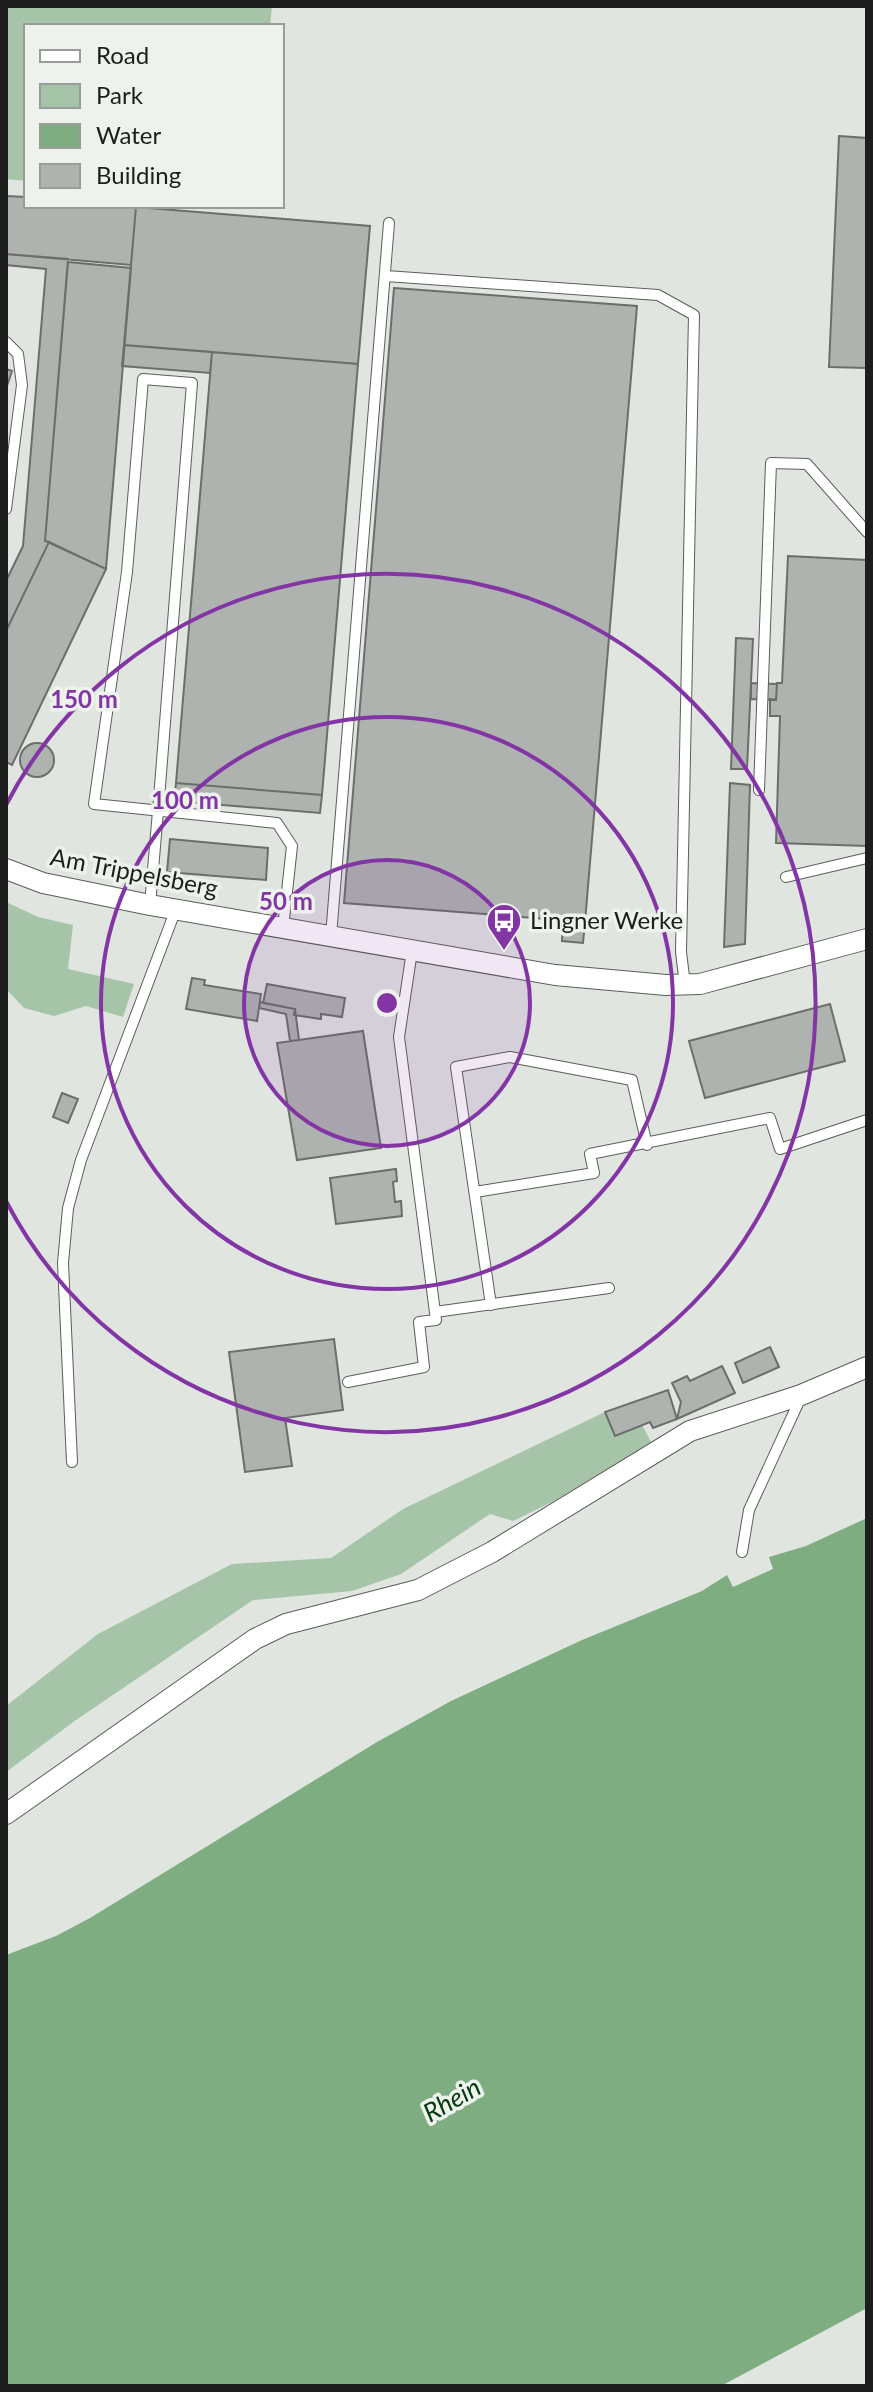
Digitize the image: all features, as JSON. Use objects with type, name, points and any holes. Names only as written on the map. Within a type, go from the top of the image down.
[{"type":"street","name":"Am Trippelsberg","points":[[6,869],[43,883],[150,905],[555,975],[700,984],[867,939]]},
{"type":"street","points":[[6,1814],[255,1639],[286,1624],[418,1590],[492,1552],[690,1431],[801,1395],[867,1367]]},
{"type":"lane","points":[[331,936],[389,223]]},
{"type":"lane","points":[[386,276],[658,295],[694,315],[681,952],[685,985]]},
{"type":"lane","points":[[6,342],[18,354],[22,385],[6,509]]},
{"type":"lane","points":[[150,905],[158,811],[192,383],[143,379],[127,572],[94,804],[158,811],[282,826],[292,846],[283,928]]},
{"type":"lane","points":[[759,790],[771,463],[807,464],[867,532]]},
{"type":"lane","points":[[786,877],[867,858]]},
{"type":"lane","points":[[72,1462],[63,1263],[68,1208],[81,1160],[176,909]]},
{"type":"lane","points":[[348,1382],[424,1367],[419,1322],[436,1320],[399,1037],[412,951]]},
{"type":"lane","points":[[491,1305],[456,1067],[510,1057],[632,1080],[647,1145]]},
{"type":"lane","points":[[475,1192],[594,1173],[590,1154],[770,1118],[780,1149],[867,1120]]},
{"type":"lane","points":[[435,1312],[609,1288]]},
{"type":"lane","points":[[742,1552],[749,1510],[801,1395]]},
{"type":"green space","points":[[6,6],[272,6],[270,24],[24,24],[24,181],[6,179]]},
{"type":"green space","points":[[6,902],[38,917],[73,925],[68,969],[134,984],[123,1017],[86,1006],[54,1016],[24,1008],[6,989]]},
{"type":"green space","points":[[605,1412],[615,1436],[642,1425],[651,1442],[554,1501],[513,1521],[490,1514],[401,1574],[352,1591],[253,1600],[76,1720],[6,1772],[6,1706],[98,1634],[232,1564],[331,1558],[403,1509]]},
{"type":"water","name":"Rhein","points":[[867,1518],[867,2308],[721,2386],[6,2386],[6,1955],[56,1936],[90,1918],[377,1742],[451,1701],[582,1640],[702,1591],[727,1575],[733,1587],[773,1569],[769,1557],[806,1546]]},
{"type":"building","points":[[839,136],[867,138],[867,368],[829,367]]},
{"type":"building","points":[[6,196],[24,197],[24,208],[136,208],[131,265],[6,254]]},
{"type":"building","points":[[136,208],[370,226],[358,364],[124,345]]},
{"type":"building","points":[[6,254],[68,259],[45,541],[49,542],[6,631],[6,581],[23,546],[46,269],[6,265]]},
{"type":"building","points":[[68,262],[131,268],[106,569],[45,541]]},
{"type":"building","points":[[394,288],[637,306],[585,922],[344,903]]},
{"type":"building","points":[[124,345],[212,352],[210,373],[122,366]]},
{"type":"building","points":[[212,352],[358,364],[322,795],[176,783]]},
{"type":"building","points":[[6,369],[12,371],[6,389]]},
{"type":"building","points":[[49,542],[106,569],[12,765],[6,762],[6,631]]},
{"type":"building","points":[[788,556],[867,560],[867,846],[776,843],[780,716],[770,716],[770,699],[776,700],[777,683],[782,683]]},
{"type":"building","points":[[736,638],[753,639],[747,769],[731,769]]},
{"type":"building","points":[[751,683],[777,684],[776,700],[751,699]]},
{"type":"building","points":[[37,743],[49,748],[54,760],[49,772],[37,777],[25,772],[20,760],[25,748]]},
{"type":"building","points":[[176,783],[322,795],[320,813],[174,801]]},
{"type":"building","points":[[730,783],[750,785],[745,944],[724,947]]},
{"type":"building","points":[[170,839],[268,848],[266,880],[167,872]]},
{"type":"building","points":[[563,920],[585,922],[583,943],[562,941]]},
{"type":"building","points":[[192,978],[205,980],[204,985],[261,994],[257,1021],[186,1009]]},
{"type":"building","points":[[267,984],[345,998],[342,1017],[321,1014],[321,1019],[294,1015],[295,1009],[263,1003]]},
{"type":"building","points":[[260,1002],[295,1009],[299,1040],[290,1041],[286,1014],[259,1008]]},
{"type":"building","points":[[830,1004],[845,1061],[705,1098],[689,1041]]},
{"type":"building","points":[[363,1031],[381,1148],[297,1160],[277,1043]]},
{"type":"building","points":[[62,1093],[78,1099],[68,1123],[53,1117]]},
{"type":"building","points":[[396,1169],[397,1181],[393,1182],[395,1202],[401,1201],[402,1216],[336,1224],[330,1178]]},
{"type":"building","points":[[334,1339],[343,1410],[285,1418],[292,1466],[245,1472],[229,1352]]},
{"type":"building","points":[[770,1347],[779,1367],[743,1383],[735,1363]]},
{"type":"building","points":[[722,1366],[735,1393],[677,1419],[681,1402],[672,1383],[687,1376],[690,1381]]},
{"type":"building","points":[[668,1390],[677,1419],[653,1428],[650,1422],[615,1436],[605,1412]]},
{"type":"place","name":"Lingner Werke","points":[[504,952]]}]
